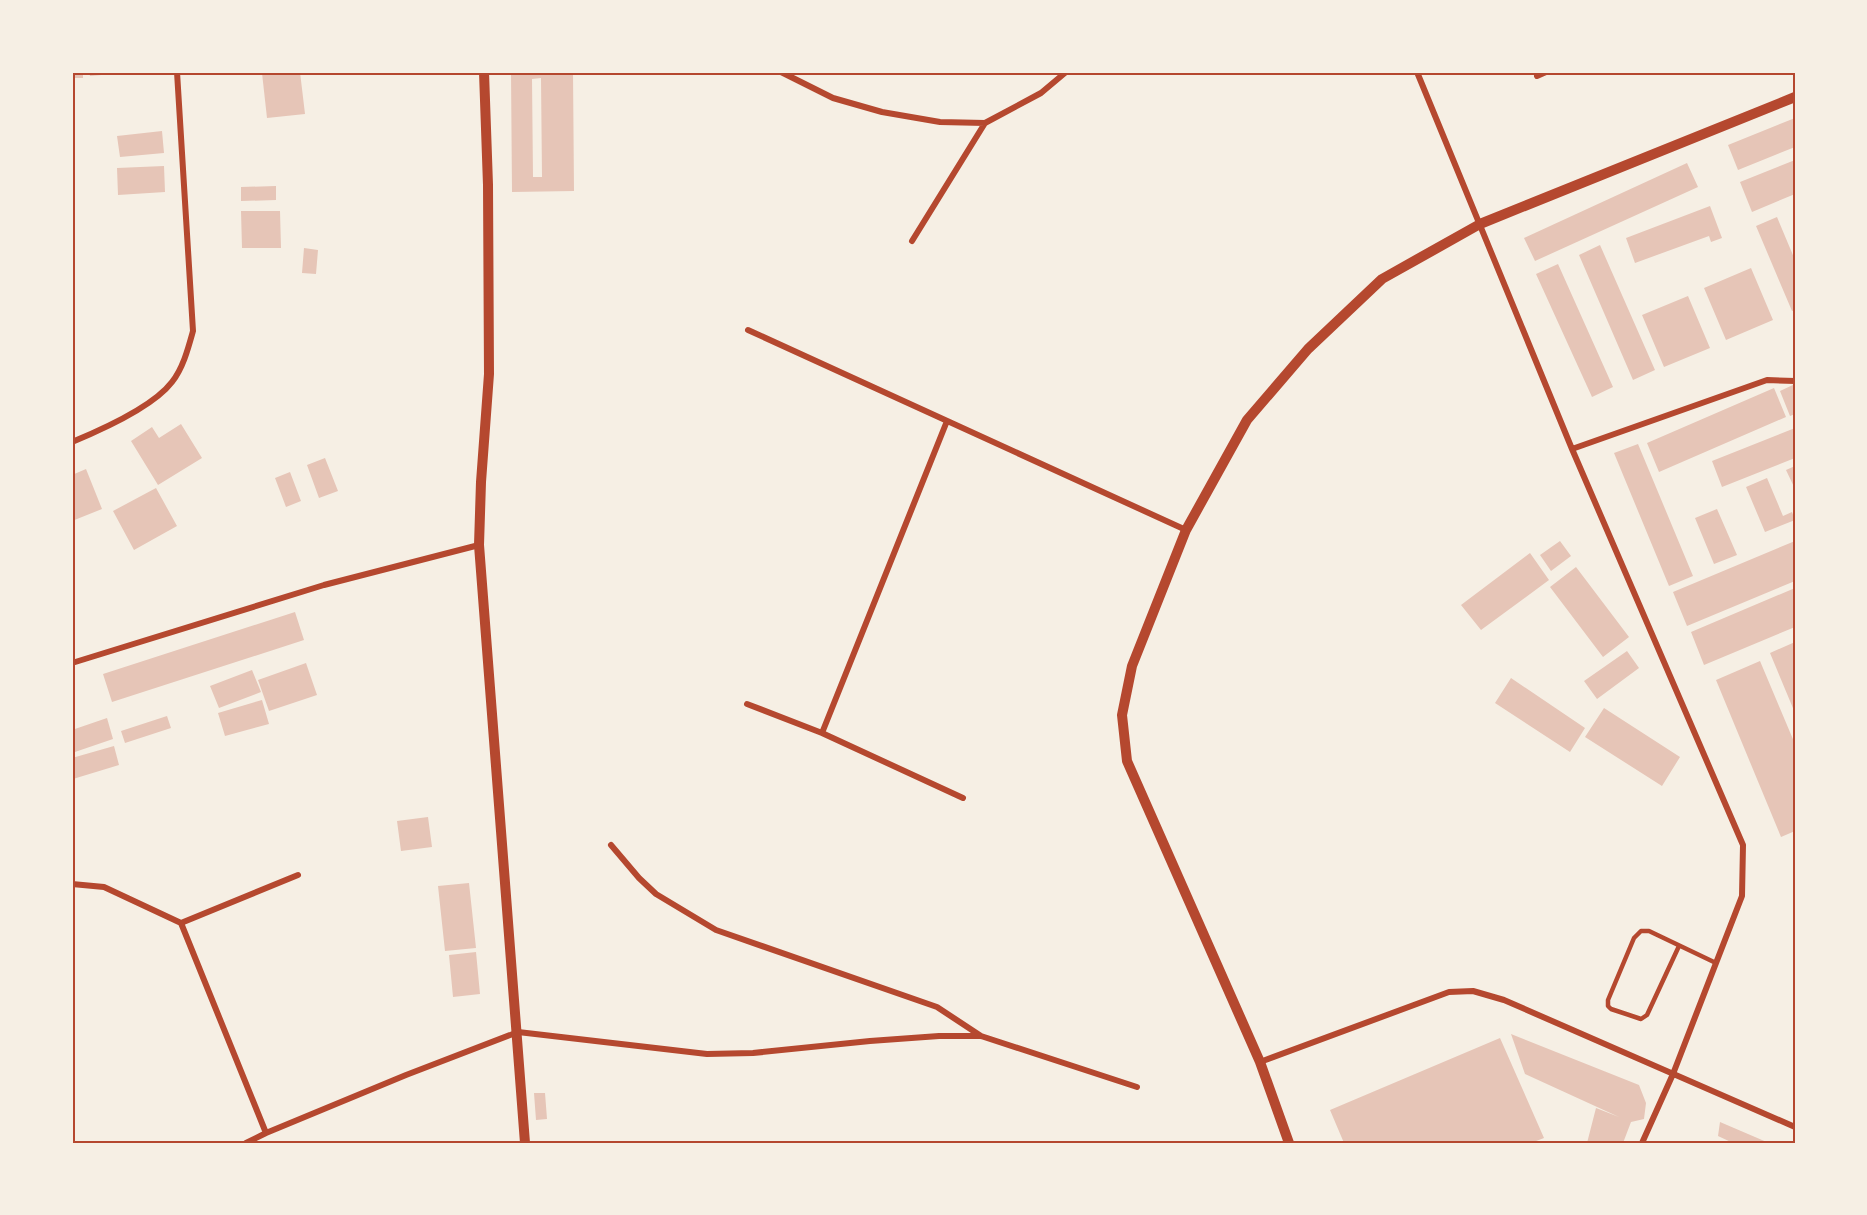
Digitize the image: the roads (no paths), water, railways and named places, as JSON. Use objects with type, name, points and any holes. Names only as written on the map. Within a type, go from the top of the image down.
[{"type":"street","points":[[72,442],[93,434],[152,401],[171,383],[184,361],[193,331],[177,72]]},
{"type":"street","points":[[484,72],[488,185],[489,374],[479,545],[525,1143]]},
{"type":"street","points":[[781,72],[833,98],[882,112],[940,122],[985,123],[1041,93],[1066,72]]},
{"type":"street","points":[[1417,72],[1572,449],[1743,845],[1742,896],[1673,1074],[1642,1143]]},
{"type":"street","points":[[1537,76],[1546,72]]},
{"type":"street","points":[[1289,1143],[1260,1062],[1126,761],[1122,715],[1132,666],[1186,530],[1247,420],[1308,349],[1382,279],[1480,224],[1795,97]]},
{"type":"street","points":[[912,241],[985,123]]},
{"type":"street","points":[[748,330],[1186,530]]},
{"type":"street","points":[[1572,449],[1767,380],[1795,381]]},
{"type":"street","points":[[822,733],[947,421]]},
{"type":"street","points":[[72,663],[324,585],[479,545]]},
{"type":"street","points":[[747,704],[822,733],[963,798]]},
{"type":"street","points":[[610,845],[656,894],[716,930],[937,1006],[981,1036],[1137,1087]]},
{"type":"street","points":[[181,923],[298,875]]},
{"type":"street","points":[[72,884],[104,887],[181,923],[266,1133]]},
{"type":"street","points":[[1260,1062],[1449,992],[1473,991],[1504,1000],[1795,1127]]},
{"type":"street","points":[[246,1143],[406,1075],[518,1032],[707,1054],[753,1053],[916,1037],[981,1036]]},
{"type":"lane","points":[[1679,946],[1647,1015],[1641,1019],[1608,1006],[1608,999],[1634,938],[1641,931],[1649,931],[1716,963]]}]
